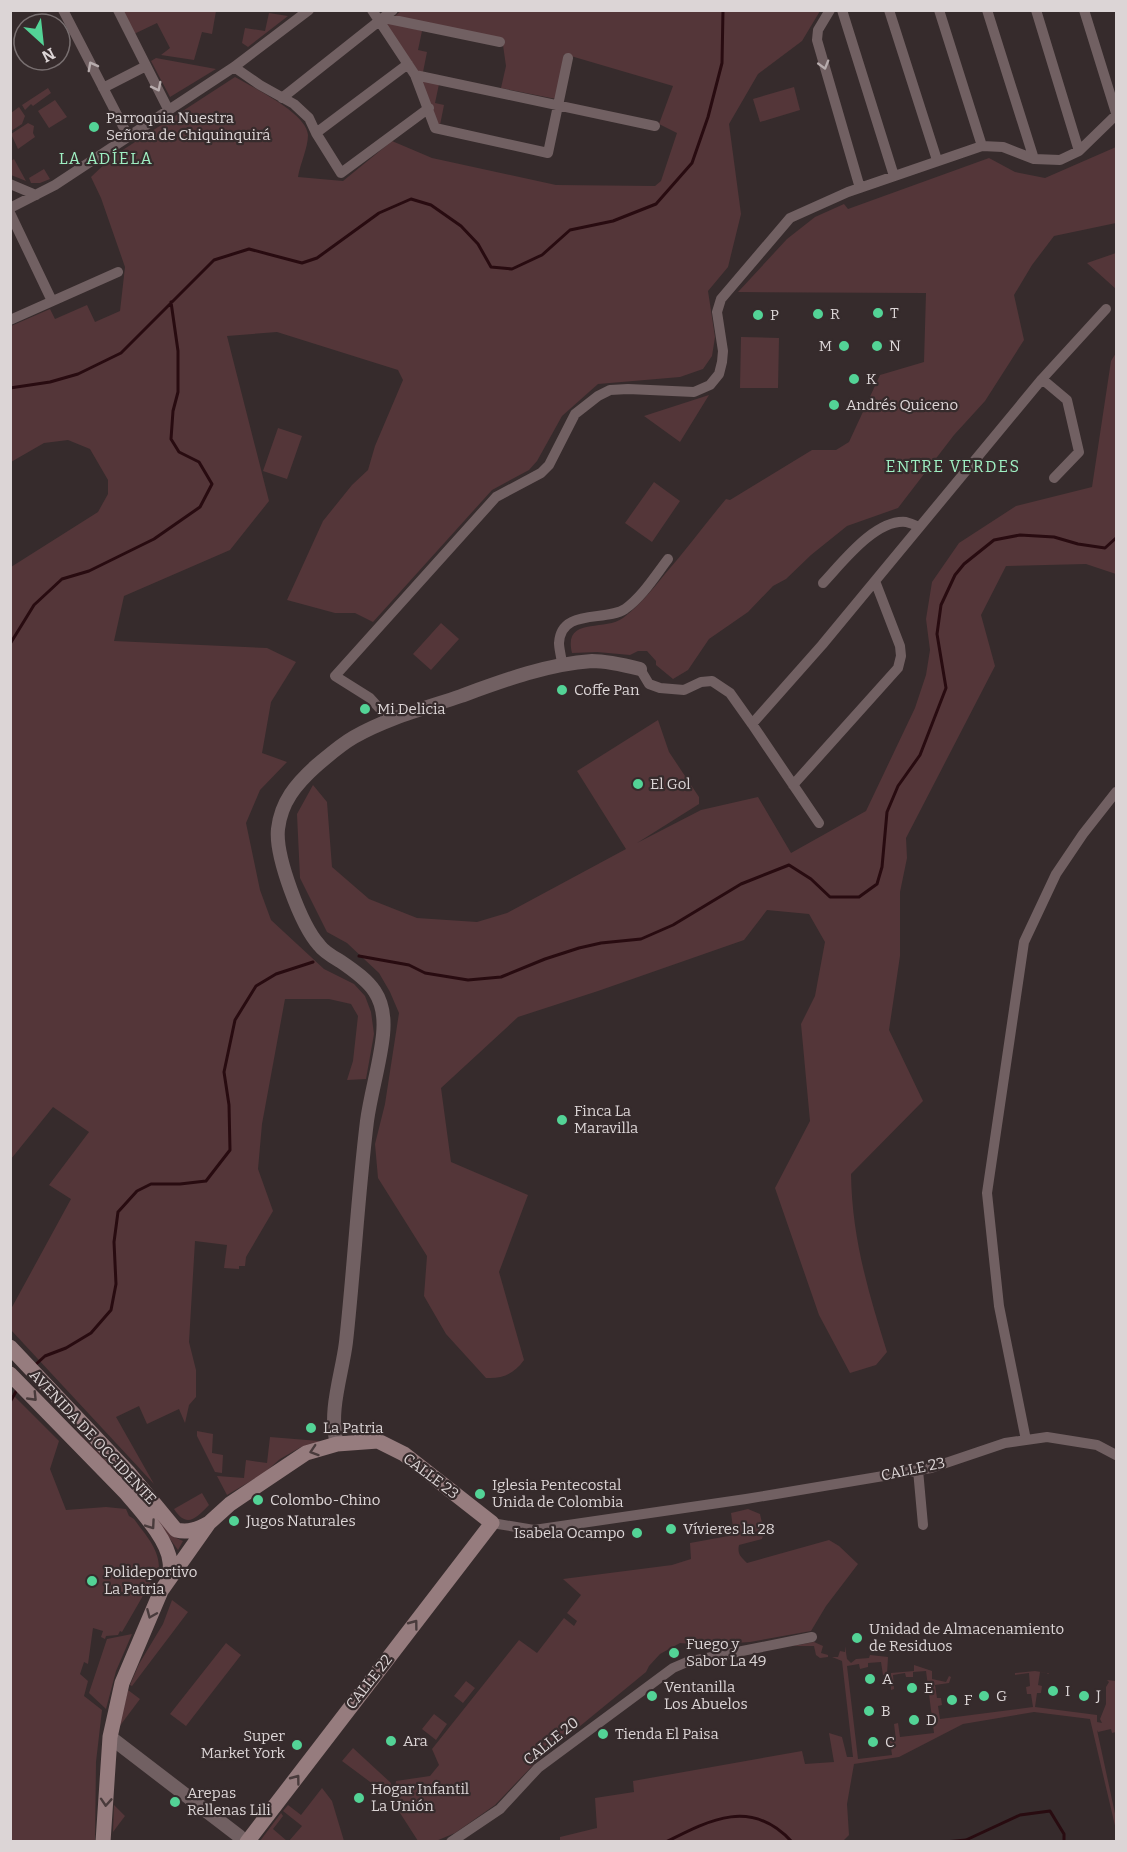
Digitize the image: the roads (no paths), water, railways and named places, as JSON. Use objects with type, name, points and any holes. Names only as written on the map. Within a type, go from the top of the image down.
[{"type":"main road","name":"AVENIDA DE OCCIDENTE","points":[[12,1349],[129,1473],[176,1530],[192,1531],[209,1523]]},
{"type":"main road","name":"AVENIDA DE OCCIDENTE","points":[[10,1374],[126,1493],[151,1524],[168,1551],[170,1577]]},
{"type":"main road","name":"CALLE 23","points":[[103,1842],[110,1737],[122,1683],[161,1591],[209,1523],[230,1504],[306,1454],[337,1444],[378,1441],[404,1455],[492,1523]]},
{"type":"main road","name":"CALLE 22","points":[[247,1842],[492,1523]]},
{"type":"street","points":[[63,10],[128,136]]},
{"type":"street","points":[[118,10],[168,109]]},
{"type":"street","points":[[10,208],[55,185],[234,67],[309,10]]},
{"type":"street","points":[[372,10],[382,20],[415,75],[435,128],[548,153],[568,58]]},
{"type":"street","points":[[282,98],[393,10]]},
{"type":"street","points":[[830,10],[818,30],[817,40],[860,188]]},
{"type":"street","points":[[842,10],[894,176]]},
{"type":"street","points":[[889,10],[937,160]]},
{"type":"street","points":[[939,10],[982,146]]},
{"type":"street","points":[[987,10],[1034,159]]},
{"type":"street","points":[[1036,10],[1079,151]]},
{"type":"street","points":[[391,721],[370,698],[335,676],[496,497],[541,473],[549,465],[575,414],[610,390],[694,392],[710,385],[719,374],[722,362],[723,351],[717,312],[721,299],[790,218],[860,188],[982,146],[1003,147],[1034,159],[1060,160],[1079,151],[1116,114],[1084,10]]},
{"type":"street","points":[[382,20],[500,42]]},
{"type":"street","points":[[316,133],[408,63]]},
{"type":"street","points":[[103,88],[146,66]]},
{"type":"street","points":[[234,67],[294,104],[309,118],[341,173],[429,108]]},
{"type":"street","points":[[415,75],[655,126]]},
{"type":"street","points":[[10,184],[36,195]]},
{"type":"street","points":[[10,213],[52,301]]},
{"type":"street","points":[[10,320],[118,272]]},
{"type":"street","points":[[752,724],[822,645],[1042,379],[1106,309]]},
{"type":"street","points":[[1042,379],[1067,400],[1079,452],[1054,478]]},
{"type":"street","points":[[823,583],[863,541],[883,527],[907,522],[919,527]]},
{"type":"street","points":[[562,666],[559,644],[561,634],[569,622],[579,618],[610,615],[624,610],[639,596],[668,559]]},
{"type":"street","points":[[793,785],[898,668],[901,656],[900,646],[875,581]]},
{"type":"street","points":[[337,1444],[333,1431],[336,1397],[348,1321],[368,1116],[383,1037],[384,1016],[381,1001],[374,989],[359,975],[320,947],[289,887],[277,834],[287,798],[298,782],[355,736],[391,721],[516,677],[562,666],[604,661],[640,669],[649,684],[660,688],[684,690],[700,682],[712,681],[730,693],[819,823]]},
{"type":"street","points":[[1026,1440],[999,1306],[987,1192],[1024,942],[1056,874],[1083,834],[1116,792]]},
{"type":"street","name":"CALLE 23","points":[[492,1523],[534,1530],[746,1499],[931,1468],[1005,1443],[1047,1437],[1097,1445],[1116,1455]]},
{"type":"street","points":[[918,1470],[923,1525]]},
{"type":"street","name":"CALLE 20","points":[[451,1842],[500,1809],[538,1768],[673,1668],[687,1662],[812,1637]]},
{"type":"street","points":[[110,1737],[238,1836],[242,1842]]},
{"type":"waterway","points":[[10,388],[50,382],[78,374],[121,353],[214,260],[249,249],[302,263],[317,258],[379,213],[411,199],[431,205],[461,226],[478,244],[491,267],[512,269],[542,255],[570,230],[613,221],[656,204],[692,163],[708,117],[722,63],[723,10]]},
{"type":"waterway","points":[[10,644],[34,605],[62,579],[89,571],[154,539],[200,507],[212,484],[199,462],[179,452],[171,439],[173,411],[178,392],[178,351],[171,302]]},
{"type":"waterway","points":[[359,956],[409,965],[425,973],[468,980],[501,977],[579,948],[641,939],[673,925],[741,884],[789,865],[811,879],[830,897],[859,897],[877,884],[882,867],[887,812],[898,786],[920,755],[946,688],[937,634],[941,605],[955,575],[964,564],[994,540],[1020,535],[1054,537],[1105,548],[1116,538]]},
{"type":"waterway","points":[[34,1366],[45,1356],[66,1348],[91,1333],[111,1310],[116,1284],[114,1242],[118,1212],[137,1191],[151,1184],[206,1181],[230,1150],[229,1105],[224,1072],[235,1020],[256,986],[276,974],[313,962]]},
{"type":"waterway","points":[[10,1402],[18,1388]]},
{"type":"waterway","points":[[945,1842],[966,1840],[1020,1815],[1050,1811],[1064,1834],[1064,1842]]},
{"type":"waterway","points":[[666,1842],[699,1826],[731,1817],[762,1820],[777,1828],[792,1842]]},
{"type":"place","name":"Parroquia Nuestra Señora de Chiquinquirá","points":[[94,127]]},
{"type":"place","name":"T","points":[[878,313]]},
{"type":"place","name":"R","points":[[818,314]]},
{"type":"place","name":"P","points":[[758,315]]},
{"type":"place","name":"M","points":[[844,346]]},
{"type":"place","name":"N","points":[[877,346]]},
{"type":"place","name":"K","points":[[854,379]]},
{"type":"place","name":"Andrés Quiceno","points":[[834,405]]},
{"type":"place","name":"Coffe Pan","points":[[562,690]]},
{"type":"place","name":"Mi Delicia","points":[[365,709]]},
{"type":"place","name":"El Gol","points":[[638,784]]},
{"type":"place","name":"Finca La Maravilla","points":[[562,1120]]},
{"type":"place","name":"La Patria","points":[[311,1428]]},
{"type":"place","name":"Iglesia Pentecostal Unida de Colombia","points":[[480,1494]]},
{"type":"place","name":"Colombo-Chino","points":[[258,1500]]},
{"type":"place","name":"Jugos Naturales","points":[[234,1521]]},
{"type":"place","name":"Vívieres la 28","points":[[671,1529]]},
{"type":"place","name":"Isabela Ocampo","points":[[637,1533]]},
{"type":"place","name":"Polideportivo La Patria","points":[[92,1581]]},
{"type":"place","name":"Unidad de Almacenamiento de Residuos","points":[[857,1638]]},
{"type":"place","name":"Fuego y Sabor La 49","points":[[674,1653]]},
{"type":"place","name":"A","points":[[870,1679]]},
{"type":"place","name":"E","points":[[912,1688]]},
{"type":"place","name":"I","points":[[1053,1691]]},
{"type":"place","name":"Ventanilla Los Abuelos","points":[[652,1696]]},
{"type":"place","name":"G","points":[[984,1696]]},
{"type":"place","name":"J","points":[[1084,1696]]},
{"type":"place","name":"F","points":[[952,1700]]},
{"type":"place","name":"B","points":[[869,1711]]},
{"type":"place","name":"D","points":[[914,1720]]},
{"type":"place","name":"Tienda El Paisa","points":[[603,1734]]},
{"type":"place","name":"Ara","points":[[391,1741]]},
{"type":"place","name":"C","points":[[873,1742]]},
{"type":"place","name":"Super Market York","points":[[297,1745]]},
{"type":"place","name":"Hogar Infantil La Unión","points":[[359,1798]]},
{"type":"place","name":"Arepas Rellenas Lili","points":[[175,1802]]},
{"type":"district","name":"LA ADÍELA","points":[[106,158]]},
{"type":"district","name":"ENTRE VERDES","points":[[953,466]]}]
